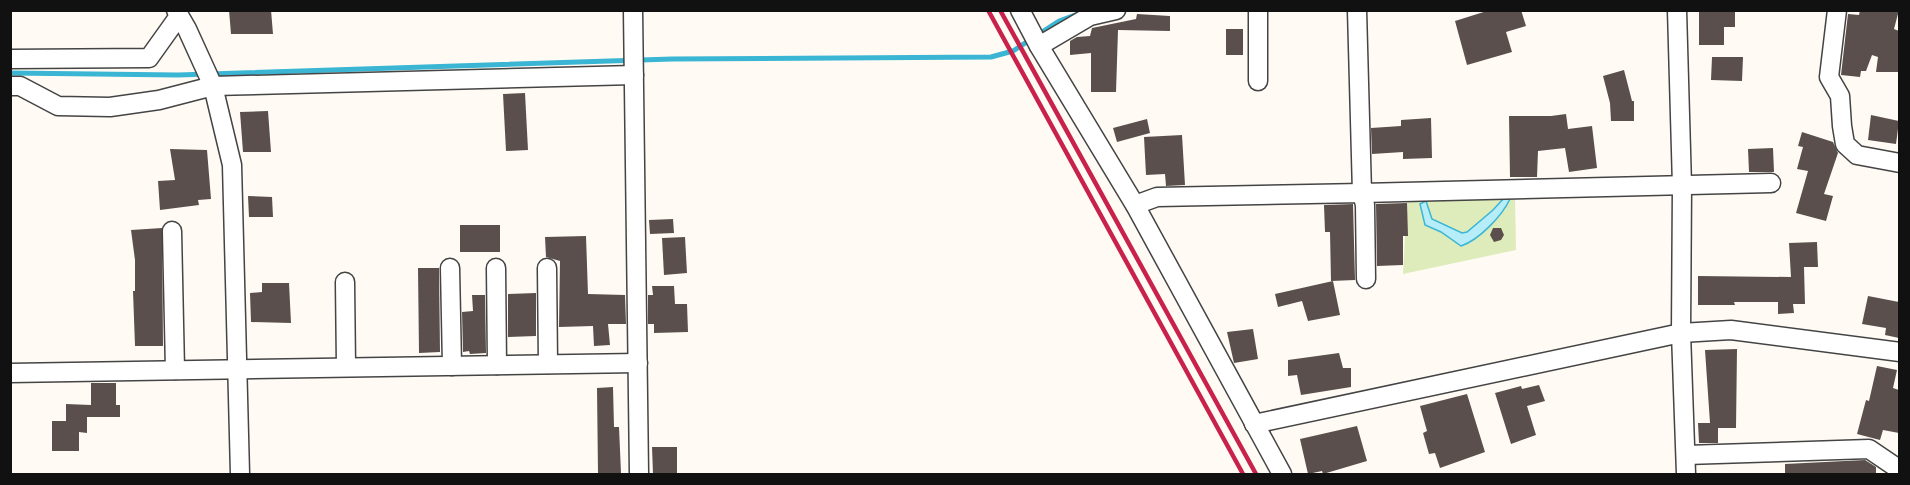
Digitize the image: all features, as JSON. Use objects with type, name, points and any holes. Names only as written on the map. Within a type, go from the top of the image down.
[{"type":"street","points":[[633,10],[639,474]]},
{"type":"street","points":[[1020,10],[1134,205],[1282,474]]},
{"type":"street","points":[[1039,46],[1090,16],[1116,10]]},
{"type":"street","points":[[1258,10],[1258,81]]},
{"type":"street","points":[[1357,10],[1366,279]]},
{"type":"street","points":[[1677,10],[1682,186],[1681,333],[1686,474]]},
{"type":"street","points":[[1837,10],[1829,77],[1840,96],[1845,144],[1857,155],[1899,163]]},
{"type":"street","points":[[10,59],[149,58],[178,13],[187,29],[213,86],[232,165],[240,474]]},
{"type":"street","points":[[10,86],[20,86],[58,106],[110,107],[159,100],[213,86],[634,75]]},
{"type":"street","points":[[1134,205],[1157,197],[1771,183]]},
{"type":"street","points":[[172,231],[175,370]]},
{"type":"street","points":[[450,268],[452,366]]},
{"type":"street","points":[[496,268],[497,365]]},
{"type":"street","points":[[547,268],[548,364]]},
{"type":"street","points":[[345,282],[346,367]]},
{"type":"street","points":[[1254,424],[1681,333],[1731,330],[1899,352]]},
{"type":"street","points":[[10,373],[638,363]]},
{"type":"street","points":[[1686,455],[1869,449],[1899,470]]},
{"type":"green space","points":[[1515,195],[1516,250],[1403,274],[1407,199]]},
{"type":"water","points":[[1504,198],[1510,199],[1496,220],[1475,239],[1461,246],[1441,232],[1425,225],[1420,204],[1426,201],[1432,219],[1462,233],[1467,232]]},
{"type":"building","points":[[229,10],[271,10],[273,34],[231,34]]},
{"type":"building","points":[[1490,10],[1521,10],[1526,26],[1506,32],[1512,52],[1467,65],[1455,21]]},
{"type":"building","points":[[1699,10],[1735,10],[1735,27],[1724,27],[1724,45],[1699,45]]},
{"type":"building","points":[[1860,10],[1899,10],[1894,29],[1899,31],[1899,72],[1876,72],[1878,57],[1872,55],[1866,71],[1861,71],[1860,77],[1841,75],[1848,14],[1859,15]]},
{"type":"building","points":[[1137,14],[1170,16],[1170,31],[1118,30],[1116,92],[1091,92],[1091,53],[1070,55],[1070,41],[1077,37],[1090,36],[1092,28],[1136,19]]},
{"type":"building","points":[[1226,29],[1243,29],[1243,55],[1226,55]]},
{"type":"building","points":[[1712,57],[1743,57],[1742,81],[1711,80]]},
{"type":"building","points":[[1624,70],[1632,101],[1634,101],[1634,121],[1611,121],[1610,103],[1603,76]]},
{"type":"building","points":[[525,93],[528,150],[506,151],[503,94]]},
{"type":"building","points":[[268,111],[271,152],[243,152],[240,112]]},
{"type":"building","points":[[1566,114],[1568,129],[1592,126],[1597,168],[1569,172],[1565,148],[1538,151],[1537,177],[1510,177],[1509,116]]},
{"type":"building","points":[[1871,115],[1899,121],[1896,144],[1868,140]]},
{"type":"building","points":[[1431,118],[1432,158],[1403,159],[1403,152],[1372,154],[1371,128],[1401,126],[1401,120]]},
{"type":"building","points":[[1147,119],[1150,133],[1117,142],[1113,128]]},
{"type":"building","points":[[1802,132],[1833,142],[1838,153],[1824,194],[1833,196],[1826,221],[1796,213],[1808,171],[1797,169],[1803,147],[1798,146]]},
{"type":"building","points":[[1182,135],[1185,185],[1166,186],[1165,174],[1146,175],[1144,137]]},
{"type":"building","points":[[1773,148],[1774,172],[1749,172],[1748,149]]},
{"type":"building","points":[[170,149],[207,150],[211,199],[198,200],[199,205],[160,210],[158,181],[175,180]]},
{"type":"building","points":[[248,196],[272,197],[273,217],[249,217]]},
{"type":"building","points":[[1407,203],[1408,236],[1403,236],[1403,265],[1377,266],[1376,204]]},
{"type":"building","points":[[1353,204],[1355,280],[1331,281],[1330,232],[1325,232],[1324,205]]},
{"type":"building","points":[[673,219],[674,233],[650,234],[649,220]]},
{"type":"building","points":[[460,225],[500,225],[500,252],[460,252]]},
{"type":"building","points":[[162,228],[163,346],[135,346],[133,291],[135,291],[135,260],[131,230]]},
{"type":"building","points":[[1493,228],[1501,228],[1504,235],[1501,240],[1494,242],[1490,235]]},
{"type":"building","points":[[586,236],[588,294],[625,295],[626,324],[608,324],[610,345],[594,346],[593,326],[559,327],[560,261],[546,257],[545,237]]},
{"type":"building","points":[[685,237],[687,273],[664,275],[662,238]]},
{"type":"building","points":[[1817,242],[1818,267],[1804,267],[1805,304],[1793,304],[1794,313],[1778,314],[1778,302],[1698,305],[1698,276],[1791,277],[1789,243]]},
{"type":"building","points":[[418,268],[439,268],[440,352],[419,353]]},
{"type":"building","points":[[1333,281],[1340,315],[1308,321],[1302,301],[1278,307],[1275,294]]},
{"type":"building","points":[[262,283],[289,283],[291,323],[251,322],[250,293],[262,292]]},
{"type":"building","points":[[652,286],[674,286],[675,304],[687,304],[688,332],[654,333],[654,324],[648,324],[648,295],[653,295]]},
{"type":"building","points":[[536,293],[536,336],[508,337],[508,294]]},
{"type":"building","points":[[472,295],[485,295],[486,353],[463,352],[462,312],[473,311]]},
{"type":"building","points":[[1868,296],[1899,302],[1899,338],[1885,335],[1886,328],[1862,324]]},
{"type":"building","points":[[1253,329],[1258,359],[1234,363],[1227,332]]},
{"type":"building","points":[[1737,349],[1736,428],[1718,428],[1718,443],[1699,443],[1698,423],[1710,423],[1705,350]]},
{"type":"building","points":[[1339,353],[1343,368],[1351,368],[1351,387],[1301,395],[1297,375],[1288,376],[1288,360]]},
{"type":"building","points":[[1877,366],[1897,370],[1893,388],[1899,390],[1899,433],[1883,430],[1880,440],[1857,434],[1866,400],[1869,401]]},
{"type":"building","points":[[91,383],[116,383],[116,405],[120,405],[120,417],[87,417],[87,433],[79,432],[79,451],[52,451],[52,421],[66,421],[66,404],[91,405]]},
{"type":"building","points":[[1539,385],[1545,401],[1527,406],[1536,435],[1511,444],[1495,393],[1521,386],[1522,389]]},
{"type":"building","points":[[613,387],[614,427],[619,427],[621,473],[598,474],[597,388]]},
{"type":"building","points":[[1467,394],[1485,452],[1440,468],[1435,453],[1429,454],[1423,433],[1427,431],[1420,406]]},
{"type":"building","points":[[1357,426],[1367,461],[1323,474],[1322,471],[1308,474],[1300,439]]},
{"type":"building","points":[[652,447],[677,447],[677,474],[653,474]]},
{"type":"building","points":[[1865,460],[1876,467],[1876,474],[1785,474],[1785,464]]},
{"type":"waterway","points":[[10,73],[178,75],[672,59],[991,57],[1013,51],[1059,21],[1078,14]]},
{"type":"railway","points":[[988,10],[1243,474]]},
{"type":"railway","points":[[1000,10],[1256,474]]}]
